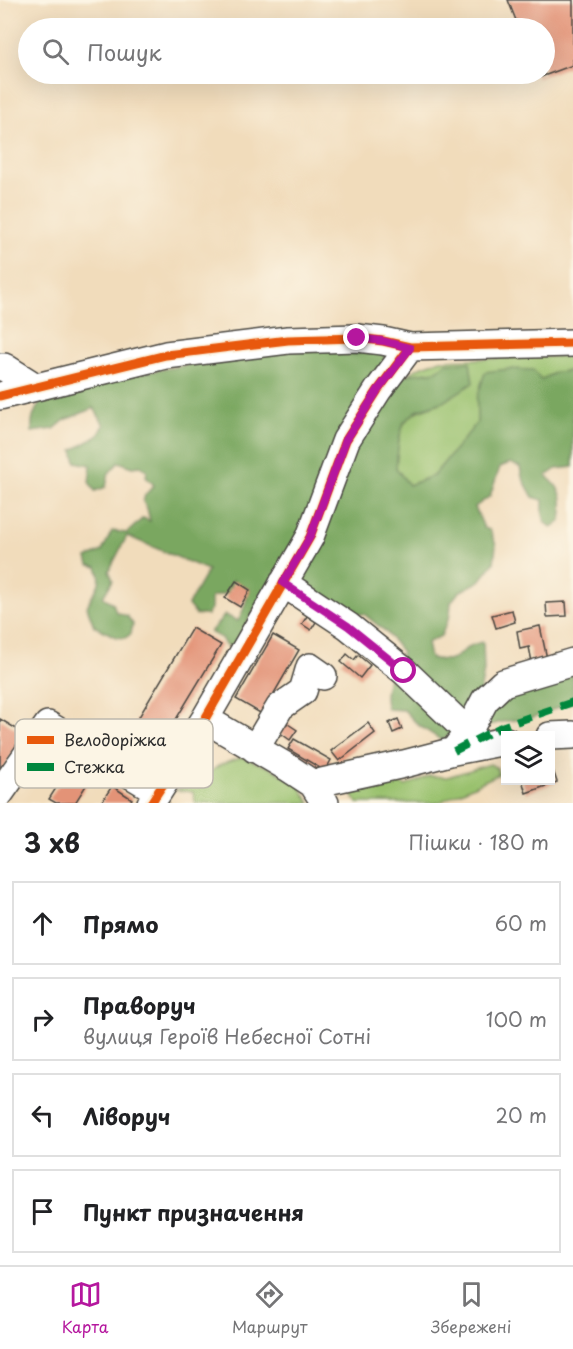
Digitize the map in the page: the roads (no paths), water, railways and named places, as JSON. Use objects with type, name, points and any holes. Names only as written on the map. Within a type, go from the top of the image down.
[{"type":"street","points":[[0,396],[166,356],[288,340],[357,338],[383,341],[410,348],[573,344]]},
{"type":"street","points":[[205,719],[310,537],[346,440],[378,390],[410,348]]},
{"type":"street","points":[[0,367],[4,367],[34,386]]},
{"type":"street","points":[[283,583],[348,626],[404,671],[461,741]]},
{"type":"street","points":[[461,741],[485,700],[503,683],[573,662]]},
{"type":"street","points":[[255,749],[280,707],[303,691],[310,667],[323,676]]},
{"type":"street","points":[[213,724],[287,766],[319,794],[461,741],[501,741]]},
{"type":"street","points":[[555,736],[573,735]]},
{"type":"street","points":[[0,793],[15,772]]},
{"type":"street","points":[[141,788],[154,797]]}]
